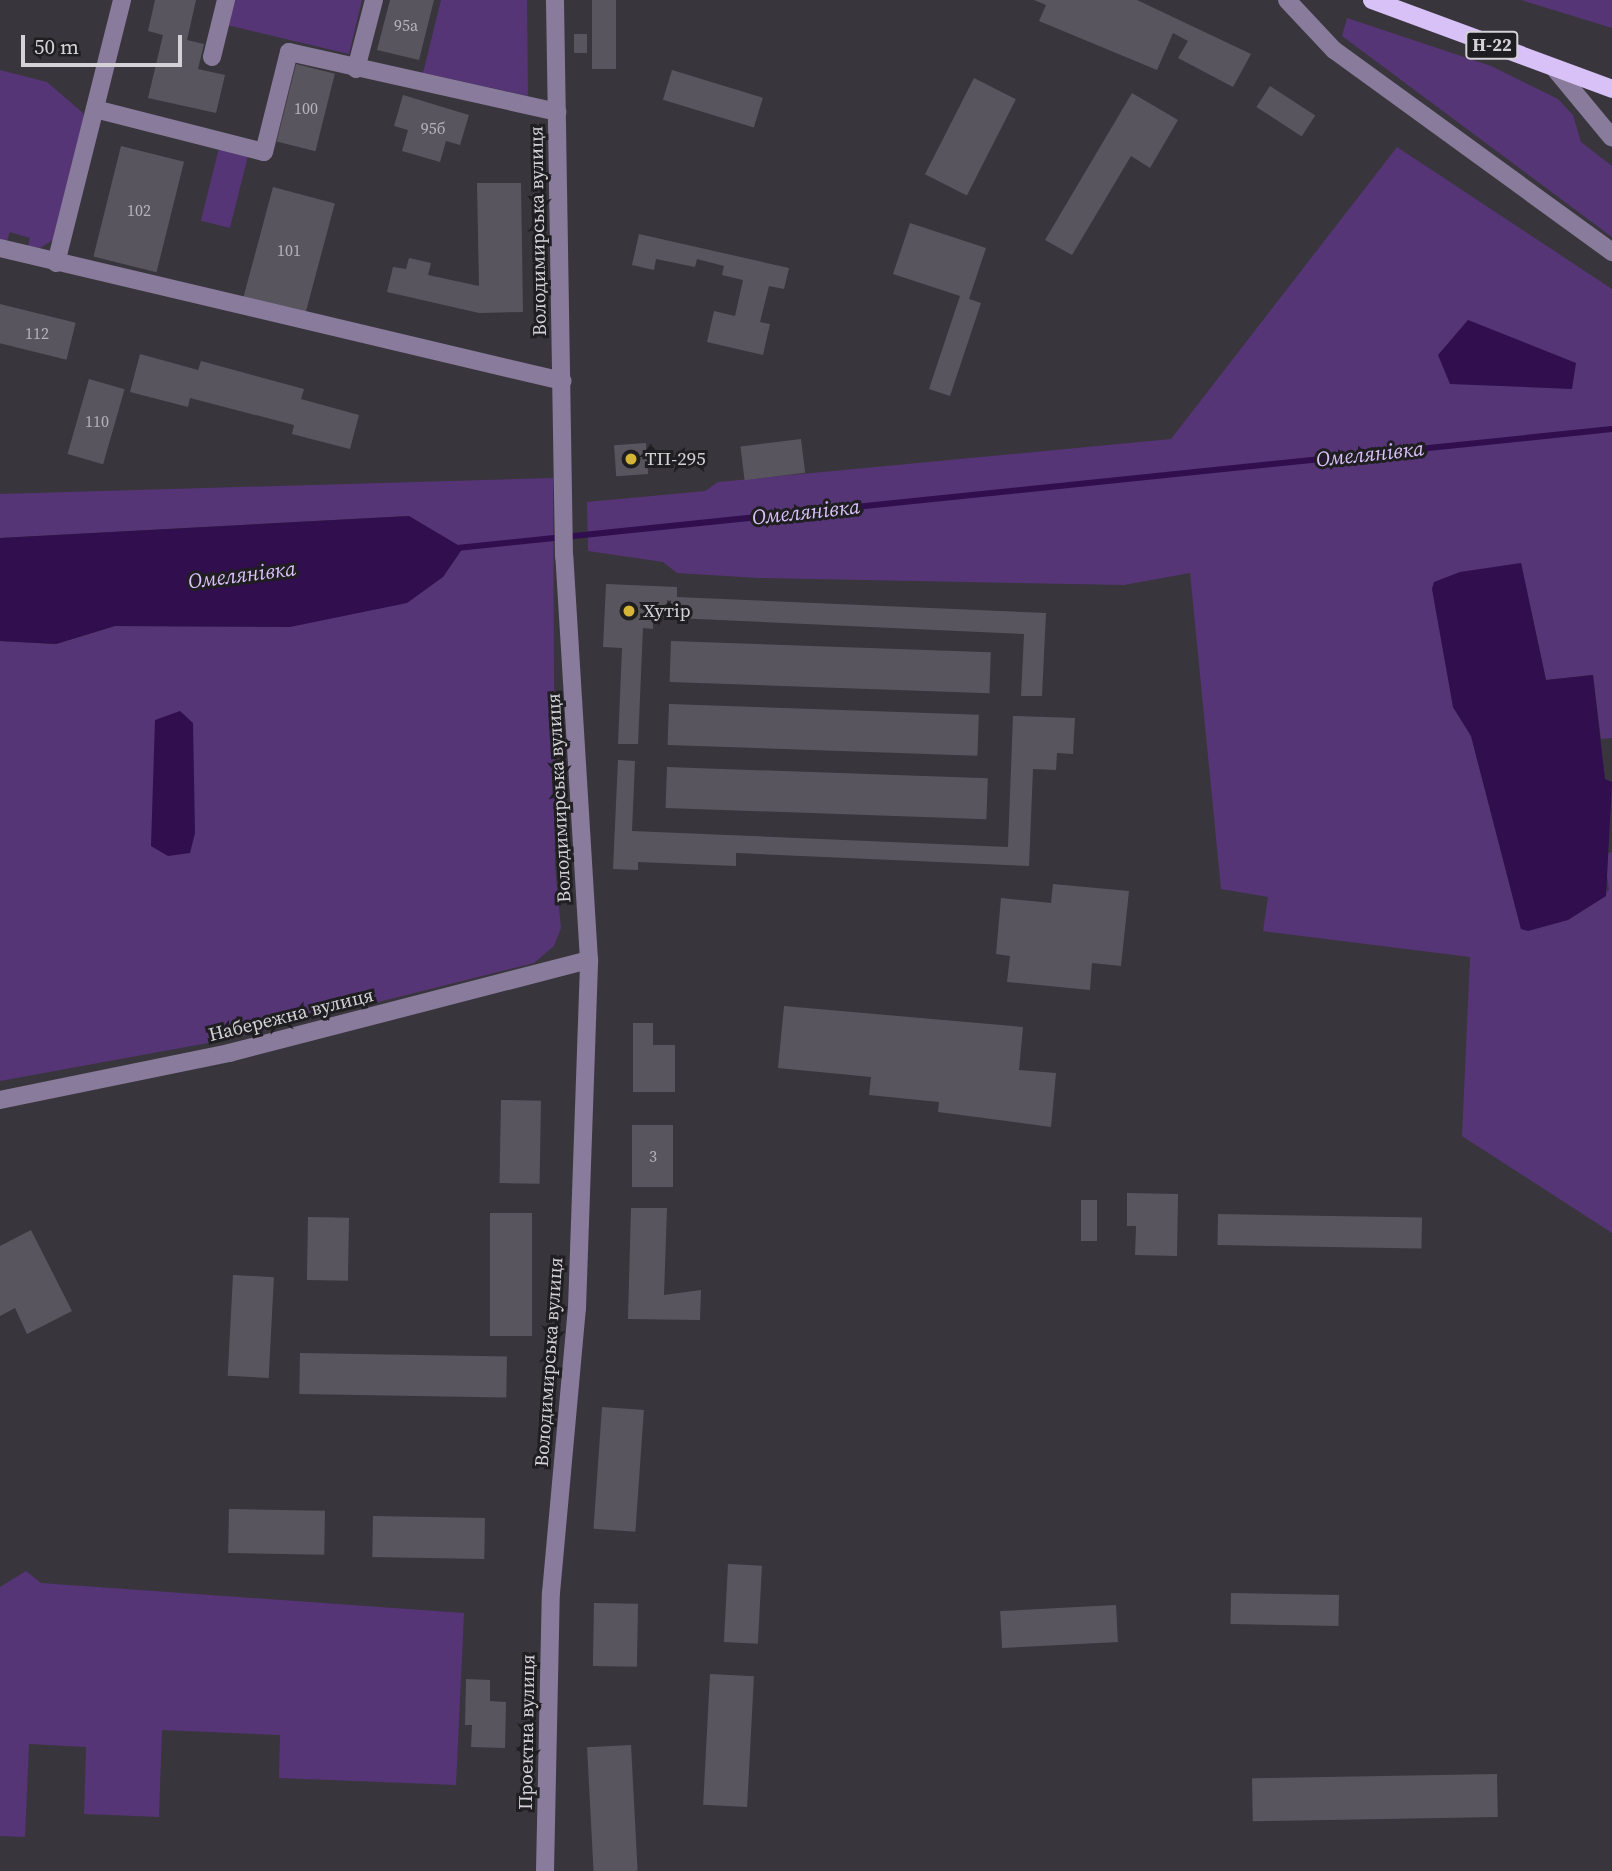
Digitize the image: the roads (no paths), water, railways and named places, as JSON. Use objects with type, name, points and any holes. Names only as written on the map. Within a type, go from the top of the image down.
[{"type":"main road","name":"Н-22","points":[[1372,0],[1612,89]]},
{"type":"street","points":[[55,263],[122,0]]},
{"type":"street","points":[[212,57],[226,0]]},
{"type":"street","points":[[356,69],[374,0]]},
{"type":"street","name":"Володимирська вулиця","points":[[551,1593],[577,1308],[589,960],[565,544],[555,0]]},
{"type":"street","points":[[1287,0],[1334,50],[1612,252]]},
{"type":"street","points":[[94,109],[264,152],[289,52],[557,112]]},
{"type":"street","points":[[1555,69],[1612,138]]},
{"type":"street","points":[[0,248],[562,381]]},
{"type":"street","name":"Набережна вулиця","points":[[0,1100],[229,1053],[589,960]]},
{"type":"street","name":"Проектна вулиця","points":[[545,1871],[551,1593]]},
{"type":"water","points":[[1468,320],[1576,363],[1572,389],[1450,384],[1438,355]]},
{"type":"water","points":[[409,516],[463,548],[443,577],[407,603],[290,627],[115,626],[56,644],[0,641],[0,538]]},
{"type":"water","points":[[1521,563],[1546,680],[1593,675],[1605,779],[1612,782],[1606,896],[1568,920],[1528,931],[1521,929],[1471,736],[1453,707],[1432,589],[1434,582],[1460,572]]},
{"type":"water","points":[[180,711],[193,723],[195,833],[190,853],[168,856],[151,846],[155,720]]},
{"type":"waterway","name":"Омелянівка","points":[[457,548],[1612,429]]},
{"type":"place","name":"ТП-295","points":[[631,459]]},
{"type":"place","name":"Хутір","points":[[629,611]]}]
